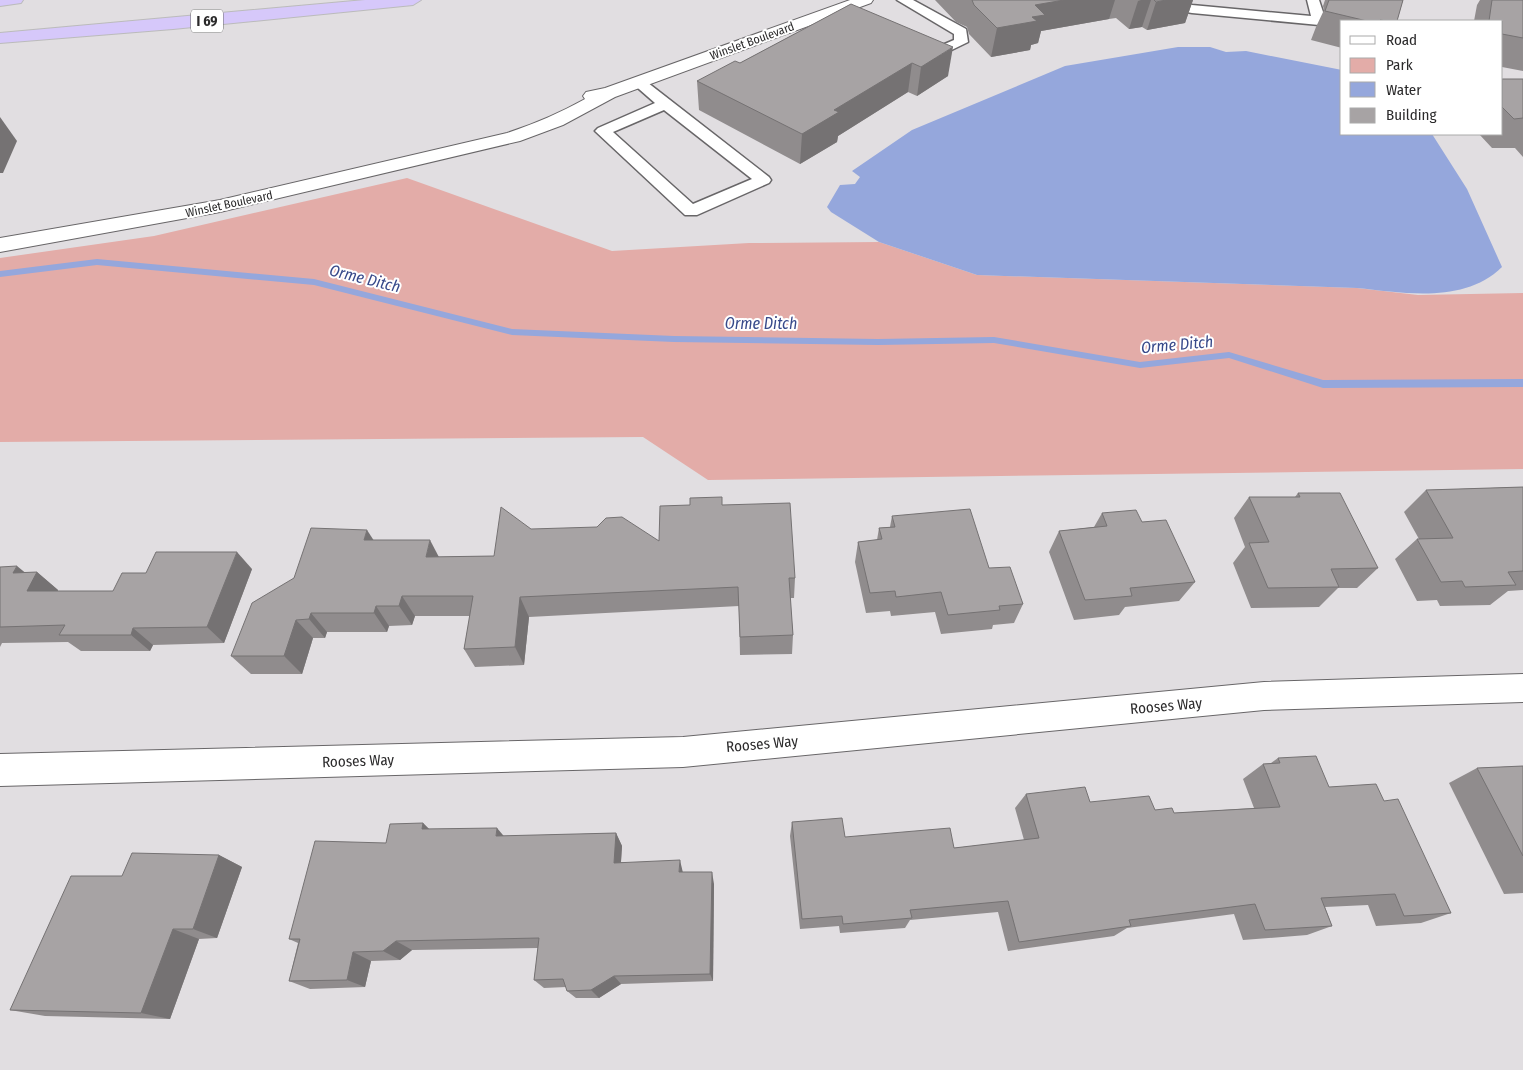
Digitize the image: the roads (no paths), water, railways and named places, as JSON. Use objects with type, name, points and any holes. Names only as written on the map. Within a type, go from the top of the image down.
[{"type":"highway","points":[[0,1],[15,0]]},
{"type":"highway","name":"I 69","points":[[0,38],[182,24],[413,0]]},
{"type":"street","name":"Winslet Boulevard","points":[[0,245],[116,226],[236,203],[349,177],[454,149],[501,141],[578,112],[609,93],[865,0]]},
{"type":"street","name":"Rooses Way","points":[[0,770],[683,752],[1264,696],[1523,688]]},
{"type":"lane","points":[[903,0],[961,32],[961,42],[922,59],[913,54]]},
{"type":"lane","points":[[1168,0],[1180,7],[1192,9],[1319,21],[1313,0]]},
{"type":"lane","points":[[839,10],[856,19]]},
{"type":"lane","points":[[638,82],[763,180],[691,211],[603,132],[665,104]]},
{"type":"water","points":[[1178,47],[1210,47],[1226,52],[1246,51],[1340,70],[1340,135],[1433,135],[1467,189],[1502,267],[1487,279],[1470,287],[1433,293],[1357,288],[977,275],[879,242],[831,212],[827,207],[840,185],[855,184],[860,177],[852,171],[912,130],[1065,66]]},
{"type":"waterway","name":"Orme Ditch","points":[[0,274],[97,262],[314,282],[512,332],[674,339],[878,342],[994,340],[1140,365],[1229,355],[1323,384],[1523,383]]}]
